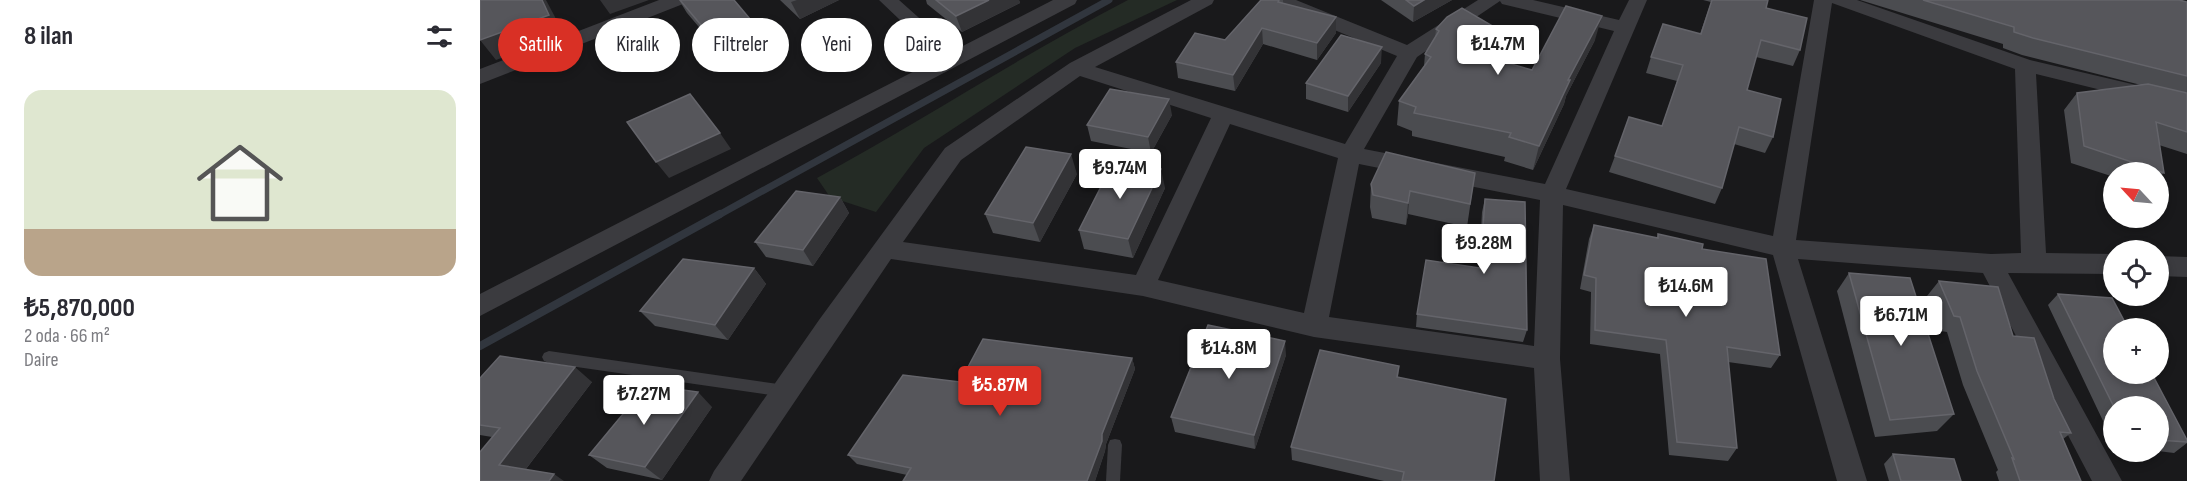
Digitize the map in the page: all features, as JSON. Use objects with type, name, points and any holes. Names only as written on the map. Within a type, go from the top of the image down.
[{"type":"street","points":[[480,77],[676,0]]},
{"type":"street","points":[[888,0],[908,18]]},
{"type":"street","points":[[963,55],[1068,0]]},
{"type":"street","points":[[724,481],[953,154],[1077,68],[1204,0]]},
{"type":"street","points":[[1279,0],[1409,53]]},
{"type":"street","points":[[1314,326],[1350,154],[1409,53],[1491,0]]},
{"type":"street","points":[[1509,0],[1626,28]]},
{"type":"street","points":[[1555,481],[1547,358],[1552,194],[1638,0]]},
{"type":"street","points":[[1823,0],[1783,248],[1852,481]]},
{"type":"street","points":[[1839,0],[2025,65],[2187,104]]},
{"type":"street","points":[[2025,65],[2034,262]]},
{"type":"street","points":[[1077,68],[1223,116],[1350,154],[1552,194],[1783,248],[1991,264],[2034,262],[2103,264]]},
{"type":"street","points":[[480,306],[931,72]]},
{"type":"street","points":[[1143,286],[1223,116]]},
{"type":"street","points":[[885,249],[1143,286],[1314,326],[1547,358]]},
{"type":"street","points":[[1991,264],[2107,481]]},
{"type":"street","points":[[2169,266],[2187,267]]},
{"type":"lane","points":[[549,357],[785,391]]},
{"type":"lane","points":[[1113,481],[1115,445]]},
{"type":"shaded area","points":[[1128,0],[1177,0],[1075,48],[924,148],[876,212],[830,197],[817,178],[1049,43]]},
{"type":"building","points":[[480,0],[542,0],[549,15],[541,18],[498,18],[498,33],[480,40]]},
{"type":"building","points":[[680,0],[734,0],[749,18],[695,18]]},
{"type":"building","points":[[936,0],[989,0],[956,16]]},
{"type":"building","points":[[1261,0],[1279,0],[1278,2],[1336,17],[1317,43],[1262,28],[1233,75],[1176,62],[1195,33],[1225,40]]},
{"type":"building","points":[[1406,0],[1424,0],[1414,6]]},
{"type":"building","points":[[1712,0],[1768,0],[1766,8],[1807,18],[1800,50],[1761,40],[1747,90],[1781,99],[1773,137],[1739,127],[1722,188],[1615,156],[1629,117],[1662,126],[1683,65],[1651,57],[1663,24],[1701,34]]},
{"type":"building","points":[[1923,0],[2179,0],[2187,2],[2187,76],[2033,38],[2014,32],[2014,27]]},
{"type":"building","points":[[1566,6],[1602,16],[1568,80],[1570,80],[1539,146],[1509,137],[1511,133],[1414,113],[1416,107],[1399,101],[1431,57],[1425,54],[1439,31],[1436,29],[1447,17],[1462,8],[1501,31],[1484,56],[1532,70]]},
{"type":"building","points":[[1341,35],[1382,47],[1348,96],[1306,83]]},
{"type":"building","points":[[2148,84],[2187,93],[2187,132],[2156,122],[2162,162],[2131,162],[2084,146],[2077,93]]},
{"type":"building","points":[[1110,89],[1169,99],[1148,137],[1087,125]]},
{"type":"building","points":[[690,94],[720,133],[656,162],[627,122]]},
{"type":"building","points":[[1026,147],[1071,154],[1033,223],[985,214]]},
{"type":"building","points":[[1386,152],[1475,173],[1470,204],[1410,191],[1408,203],[1373,195],[1371,184]]},
{"type":"building","points":[[1114,161],[1161,169],[1128,239],[1079,230]]},
{"type":"building","points":[[796,191],[840,197],[803,250],[755,242]]},
{"type":"building","points":[[1485,199],[1525,202],[1527,330],[1417,314],[1426,260],[1480,268]]},
{"type":"building","points":[[1594,225],[1658,238],[1658,234],[1703,244],[1702,249],[1766,259],[1780,355],[1727,347],[1737,448],[1677,442],[1666,340],[1595,330],[1596,278],[1584,275]]},
{"type":"building","points":[[683,259],[754,268],[715,325],[640,311]]},
{"type":"building","points":[[1849,273],[1910,278],[1954,414],[1890,420]]},
{"type":"building","points":[[1939,281],[1998,287],[2013,336],[2034,338],[2054,399],[2071,433],[2060,432],[2081,481],[2020,481],[2012,458],[2014,459],[1977,371],[1960,317],[1954,316]]},
{"type":"building","points":[[2058,294],[2103,297],[2103,306],[2116,306],[2123,318],[2103,318],[2103,384],[2157,384],[2164,396],[2109,396]]},
{"type":"building","points":[[1208,325],[1285,341],[1254,435],[1171,417]]},
{"type":"building","points":[[983,339],[1132,358],[1102,434],[1102,441],[1087,481],[903,481],[911,468],[848,455],[903,375],[960,382]]},
{"type":"building","points":[[1320,350],[1399,366],[1397,377],[1506,399],[1494,481],[1402,481],[1404,472],[1291,447]]},
{"type":"building","points":[[500,356],[575,367],[499,465],[554,474],[549,481],[480,481],[480,452],[500,428],[480,425],[480,378]]},
{"type":"building","points":[[647,385],[698,392],[645,467],[589,455]]},
{"type":"building","points":[[2169,406],[2187,440],[2187,442],[2169,441]]},
{"type":"building","points":[[1893,454],[1954,459],[1961,481],[1901,481]]},
{"type":"waterway","points":[[717,216],[1109,0]]},
{"type":"waterway","points":[[480,346],[720,214]]}]
